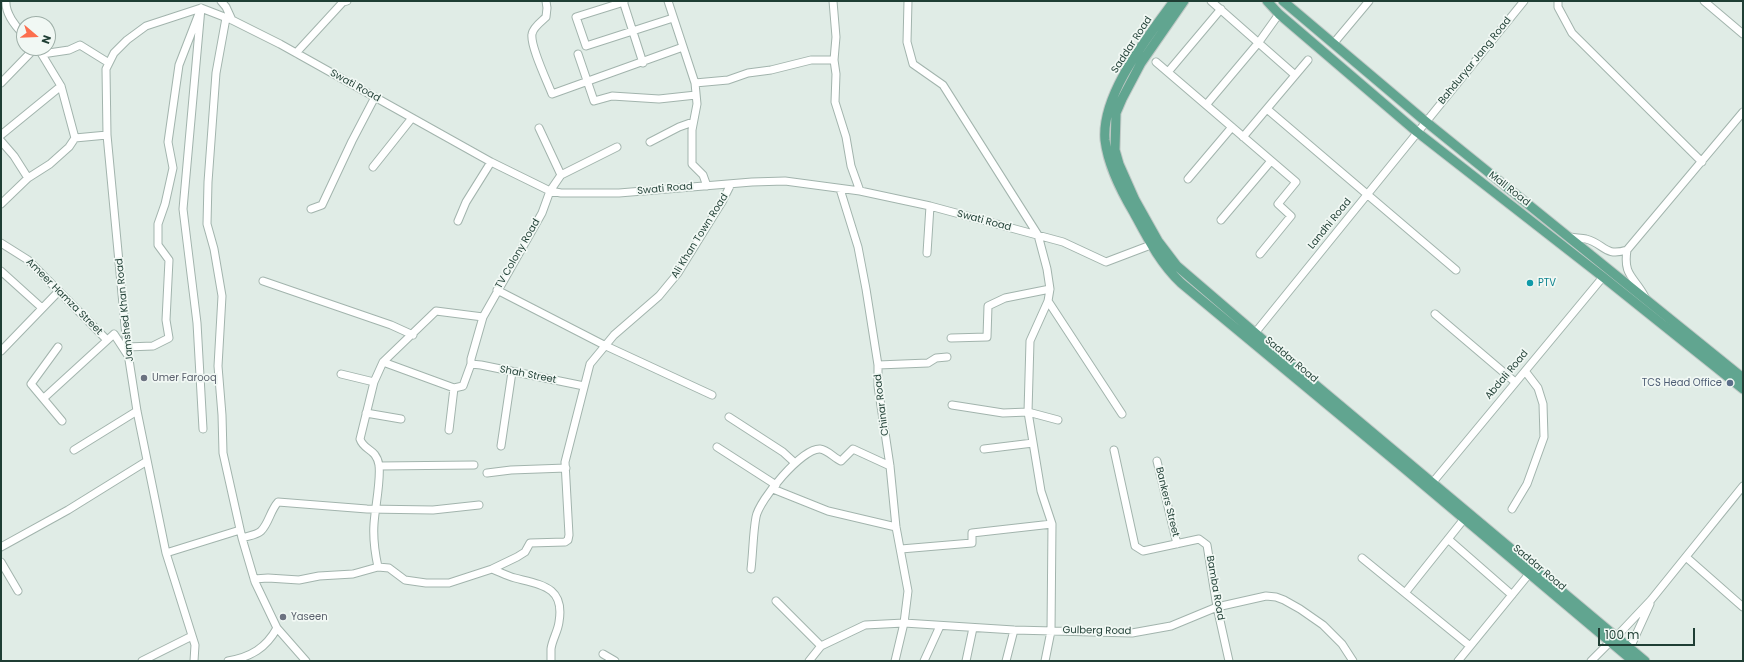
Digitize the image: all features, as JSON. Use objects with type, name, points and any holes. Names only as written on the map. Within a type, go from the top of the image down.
[{"type":"main road","name":"Saddar Road","points":[[1174,1],[1134,57],[1122,78],[1109,109],[1105,130],[1107,150],[1120,188],[1155,243],[1177,266],[1253,337],[1613,639],[1628,657],[1646,661]]},
{"type":"main road","points":[[1155,243],[1119,164],[1115,150],[1116,113],[1141,63],[1184,1]]},
{"type":"main road","name":"Mall Road","points":[[1267,1],[1279,14],[1417,132],[1603,277],[1743,389]]},
{"type":"main road","name":"Mall Road","points":[[1283,1],[1425,121],[1743,378]]},
{"type":"main road","name":"Saddar Road","points":[[1430,485],[1464,519],[1532,571]]},
{"type":"street","points":[[221,1],[226,7],[229,19],[216,73],[208,182],[207,224],[214,249],[222,296],[218,366],[223,453],[240,530],[254,580],[277,628],[306,661]]},
{"type":"street","points":[[296,53],[343,2],[348,1]]},
{"type":"street","points":[[546,1],[546,17],[536,26],[532,33],[532,38],[552,94],[587,83],[683,47]]},
{"type":"street","points":[[668,1],[695,83],[697,104],[692,130],[692,164],[703,175],[707,186]]},
{"type":"street","points":[[833,1],[836,37],[834,60],[836,74],[835,102],[846,137],[851,166],[860,191]]},
{"type":"street","points":[[908,1],[907,42],[912,64],[943,85],[1038,235],[1047,269],[1050,289],[1048,301],[1030,341],[1028,412],[1041,491],[1052,524],[1051,631],[1045,661]]},
{"type":"street","points":[[1212,1],[1296,75]]},
{"type":"street","points":[[1333,44],[1370,1]]},
{"type":"street","name":"Bahduryar Jang Road","points":[[1425,121],[1524,1]]},
{"type":"street","points":[[1558,1],[1558,7],[1572,32],[1702,162]]},
{"type":"street","points":[[1704,1],[1743,34]]},
{"type":"street","points":[[643,62],[633,31],[624,2],[576,18],[586,46],[633,31],[673,18]]},
{"type":"street","points":[[4,5],[16,26]]},
{"type":"street","points":[[128,347],[152,346],[169,338],[166,320],[169,260],[158,245],[158,224],[165,204],[173,168],[168,142],[179,65],[201,8]]},
{"type":"street","points":[[201,8],[183,209],[197,323],[203,429]]},
{"type":"street","name":"Swati Road","points":[[201,8],[229,19],[296,53],[491,162],[550,191],[561,193],[619,193],[785,181],[860,191],[930,206],[1063,242],[1106,262],[1155,243]]},
{"type":"street","name":"Jamshed Khan Road","points":[[194,661],[195,645],[166,553],[137,410],[128,347],[107,135],[106,69],[114,54],[127,40],[146,26],[201,8]]},
{"type":"street","points":[[1168,72],[1221,9]]},
{"type":"street","points":[[1206,105],[1259,42],[1279,14]]},
{"type":"street","points":[[56,50],[69,50],[80,45],[109,62]]},
{"type":"street","points":[[578,54],[594,101],[612,96],[658,99],[696,95]]},
{"type":"street","points":[[1,83],[31,56]]},
{"type":"street","points":[[1,204],[28,178],[50,164],[69,147],[75,138],[61,86],[42,56]]},
{"type":"street","points":[[695,83],[728,80],[748,73],[771,70],[811,60],[834,60]]},
{"type":"street","points":[[1243,137],[1308,60]]},
{"type":"street","points":[[1156,62],[1296,182],[1278,204],[1291,216],[1260,254]]},
{"type":"street","points":[[1,135],[61,86]]},
{"type":"street","points":[[311,209],[322,205],[352,141],[375,97]]},
{"type":"street","points":[[1267,109],[1456,270]]},
{"type":"street","points":[[1570,238],[1587,239],[1604,250],[1616,254],[1627,250],[1743,112]]},
{"type":"street","points":[[373,167],[412,118]]},
{"type":"street","name":"Landhi Road","points":[[1253,337],[1425,121]]},
{"type":"street","points":[[650,142],[679,127],[693,122]]},
{"type":"street","points":[[1188,179],[1232,127]]},
{"type":"street","points":[[539,128],[561,175],[617,147]]},
{"type":"street","points":[[75,138],[107,135]]},
{"type":"street","points":[[1,141],[14,156],[28,178]]},
{"type":"street","points":[[1221,220],[1271,161]]},
{"type":"street","points":[[458,221],[466,202],[491,162]]},
{"type":"street","name":"TV Colony Road","points":[[454,388],[463,386],[471,364],[471,358],[484,317],[497,290],[542,213],[550,191],[561,175]]},
{"type":"street","name":"Ali Khan Town Road","points":[[492,569],[521,555],[525,552],[530,543],[566,542],[568,540],[565,462],[590,364],[614,335],[659,296],[678,273],[722,202],[731,184]]},
{"type":"street","name":"Chinar Road","points":[[840,189],[858,247],[878,366],[880,411],[890,466],[896,527],[908,591],[904,623],[895,661]]},
{"type":"street","points":[[927,253],[930,206]]},
{"type":"street","name":"Ameer Hamza Street","points":[[1,243],[28,260],[107,340]]},
{"type":"street","points":[[1627,250],[1625,262],[1627,273],[1638,285],[1647,300]]},
{"type":"street","points":[[1,271],[42,308]]},
{"type":"street","name":"Abdali Road","points":[[1430,485],[1603,277]]},
{"type":"street","points":[[263,281],[391,324],[413,335]]},
{"type":"street","points":[[951,338],[987,338],[988,306],[1005,298],[1050,289]]},
{"type":"street","points":[[497,290],[606,346],[712,395]]},
{"type":"street","points":[[1,351],[59,291]]},
{"type":"street","points":[[1048,301],[1122,414]]},
{"type":"street","points":[[378,567],[374,550],[374,526],[379,466],[376,454],[361,443],[360,439],[374,382],[383,362],[413,335],[436,311],[484,317]]},
{"type":"street","points":[[1435,314],[1515,382]]},
{"type":"street","points":[[44,398],[70,376],[114,334],[130,359]]},
{"type":"street","points":[[58,347],[31,384],[62,421]]},
{"type":"street","points":[[878,366],[928,363],[936,358],[947,357]]},
{"type":"street","points":[[383,362],[454,388],[449,430]]},
{"type":"street","name":"Shah Street","points":[[471,364],[584,386]]},
{"type":"street","points":[[1512,509],[1527,484],[1544,437],[1543,404],[1538,388],[1525,371]]},
{"type":"street","points":[[501,446],[512,372]]},
{"type":"street","points":[[341,374],[374,382]]},
{"type":"street","points":[[952,405],[1003,413],[1028,412],[1058,420]]},
{"type":"street","points":[[74,450],[137,410]]},
{"type":"street","points":[[366,413],[401,419]]},
{"type":"street","points":[[729,417],[783,452],[795,463]]},
{"type":"street","points":[[984,449],[1033,443]]},
{"type":"street","points":[[716,447],[775,487],[828,511],[896,527]]},
{"type":"street","points":[[751,569],[756,516],[763,501],[788,469],[795,463],[817,449],[823,450],[841,461],[853,448],[890,466]]},
{"type":"street","name":"Bamba Road","points":[[1114,450],[1135,546],[1142,551],[1199,539],[1207,545],[1217,607],[1229,661]]},
{"type":"street","points":[[1,548],[68,510],[147,461]]},
{"type":"street","name":"Bankers Street","points":[[1157,461],[1177,544]]},
{"type":"street","points":[[379,466],[474,465]]},
{"type":"street","points":[[487,473],[511,470],[566,468]]},
{"type":"street","points":[[1595,660],[1651,600],[1743,486]]},
{"type":"street","points":[[242,538],[260,532],[267,522],[272,508],[278,502],[376,509],[433,510],[479,505]]},
{"type":"street","points":[[1405,593],[1464,519]]},
{"type":"street","points":[[901,549],[972,543],[972,533],[1052,524]]},
{"type":"street","points":[[166,553],[240,530]]},
{"type":"street","points":[[1448,539],[1512,595]]},
{"type":"street","points":[[1686,557],[1743,607]]},
{"type":"street","points":[[1362,558],[1470,646]]},
{"type":"street","points":[[1,562],[18,591]]},
{"type":"street","points":[[254,580],[268,578],[299,580],[319,576],[353,574],[378,567],[389,568],[405,580],[426,583],[449,583],[492,569],[515,578],[534,582],[548,588],[556,594],[560,606],[560,614],[559,624],[551,648],[552,661]]},
{"type":"street","points":[[1458,661],[1532,571]]},
{"type":"street","name":"Gulberg Road","points":[[821,646],[865,625],[904,623],[1014,630],[1132,633],[1171,626],[1217,607],[1266,596],[1276,597],[1300,609],[1323,625],[1342,644],[1353,661]]},
{"type":"street","points":[[1628,657],[1651,600]]},
{"type":"street","points":[[776,601],[821,646],[809,661]]},
{"type":"street","points":[[924,661],[940,626]]},
{"type":"street","points":[[228,661],[239,660],[261,649],[277,628]]},
{"type":"street","points":[[966,661],[973,628]]},
{"type":"street","points":[[1006,661],[1014,630]]},
{"type":"street","points":[[142,661],[192,636]]},
{"type":"street","points":[[603,654],[615,661]]},
{"type":"place","name":"PTV","points":[[1530,283]]},
{"type":"place","name":"Umer Farooq","points":[[144,378]]},
{"type":"place","name":"TCS Head Office","points":[[1730,383]]},
{"type":"place","name":"Yaseen","points":[[283,617]]}]
